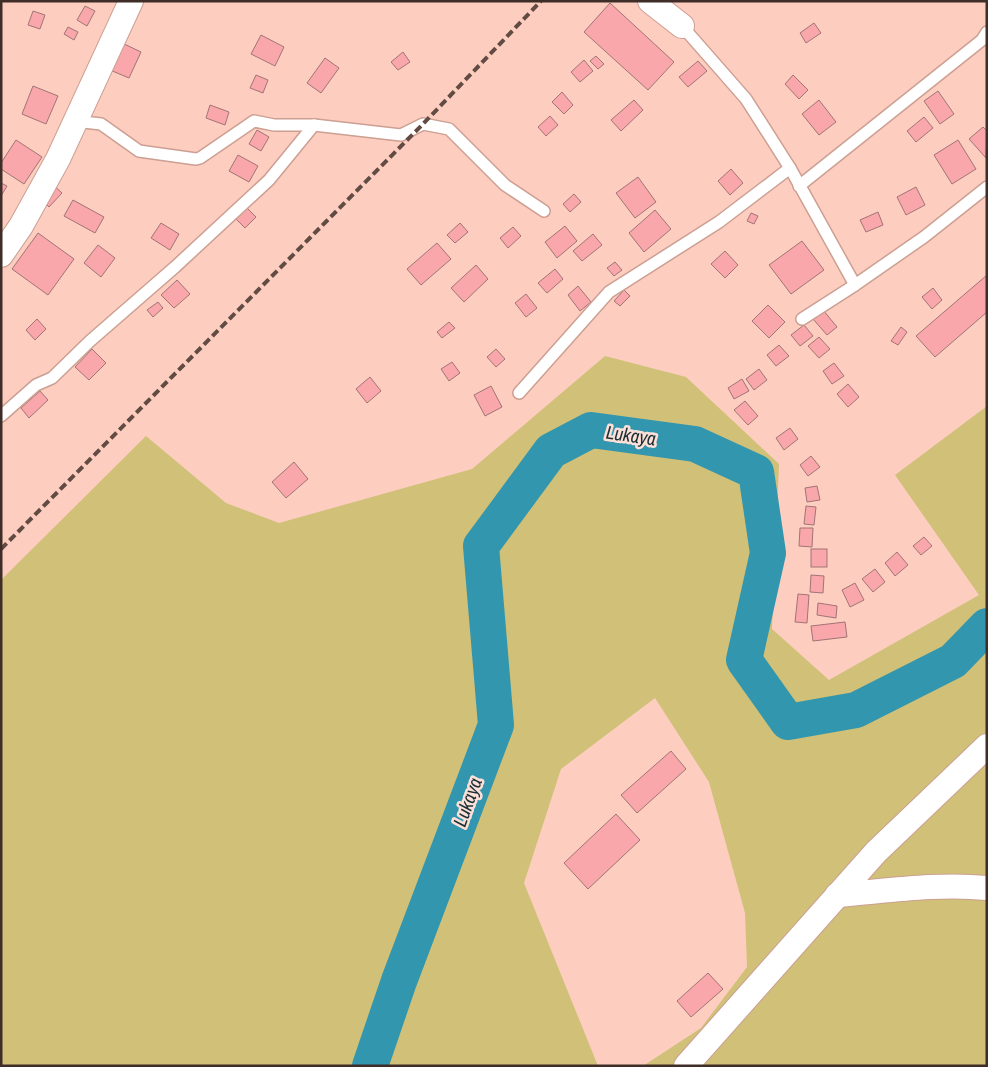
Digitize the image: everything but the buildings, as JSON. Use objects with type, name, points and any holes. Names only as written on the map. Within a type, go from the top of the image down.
[{"type":"street","points":[[1,255],[21,226],[53,168],[131,1]]},
{"type":"street","points":[[650,1],[682,26]]},
{"type":"street","points":[[686,1066],[876,852],[987,746]]},
{"type":"street","points":[[837,895],[940,886],[987,888]]},
{"type":"lane","points":[[682,26],[746,99],[790,168],[856,285]]},
{"type":"lane","points":[[799,186],[982,40],[987,32]]},
{"type":"lane","points":[[75,122],[101,124],[139,151],[196,159],[254,121],[274,125],[314,125],[401,135],[422,124],[449,129],[506,185],[544,211]]},
{"type":"lane","points":[[1,416],[36,385],[52,378],[90,341],[175,267],[269,180],[314,125]]},
{"type":"lane","points":[[519,393],[609,292],[719,222],[790,168]]},
{"type":"lane","points":[[802,319],[856,285],[924,237],[987,187]]},
{"type":"shaded area","points":[[605,356],[686,377],[779,464],[772,629],[829,680],[979,595],[895,475],[987,406],[987,1066],[643,1066],[701,1028],[747,967],[745,913],[709,782],[655,698],[561,769],[524,883],[598,1066],[1,1066],[1,580],[146,436],[226,503],[279,523],[472,469]]},
{"type":"waterway","name":"Lukaya","points":[[370,1066],[399,981],[496,725],[481,546],[551,451],[591,430],[695,444],[756,472],[768,553],[744,660],[788,722],[856,710],[953,661],[987,626]]},
{"type":"railway","points":[[1,549],[423,124],[541,1]]}]
